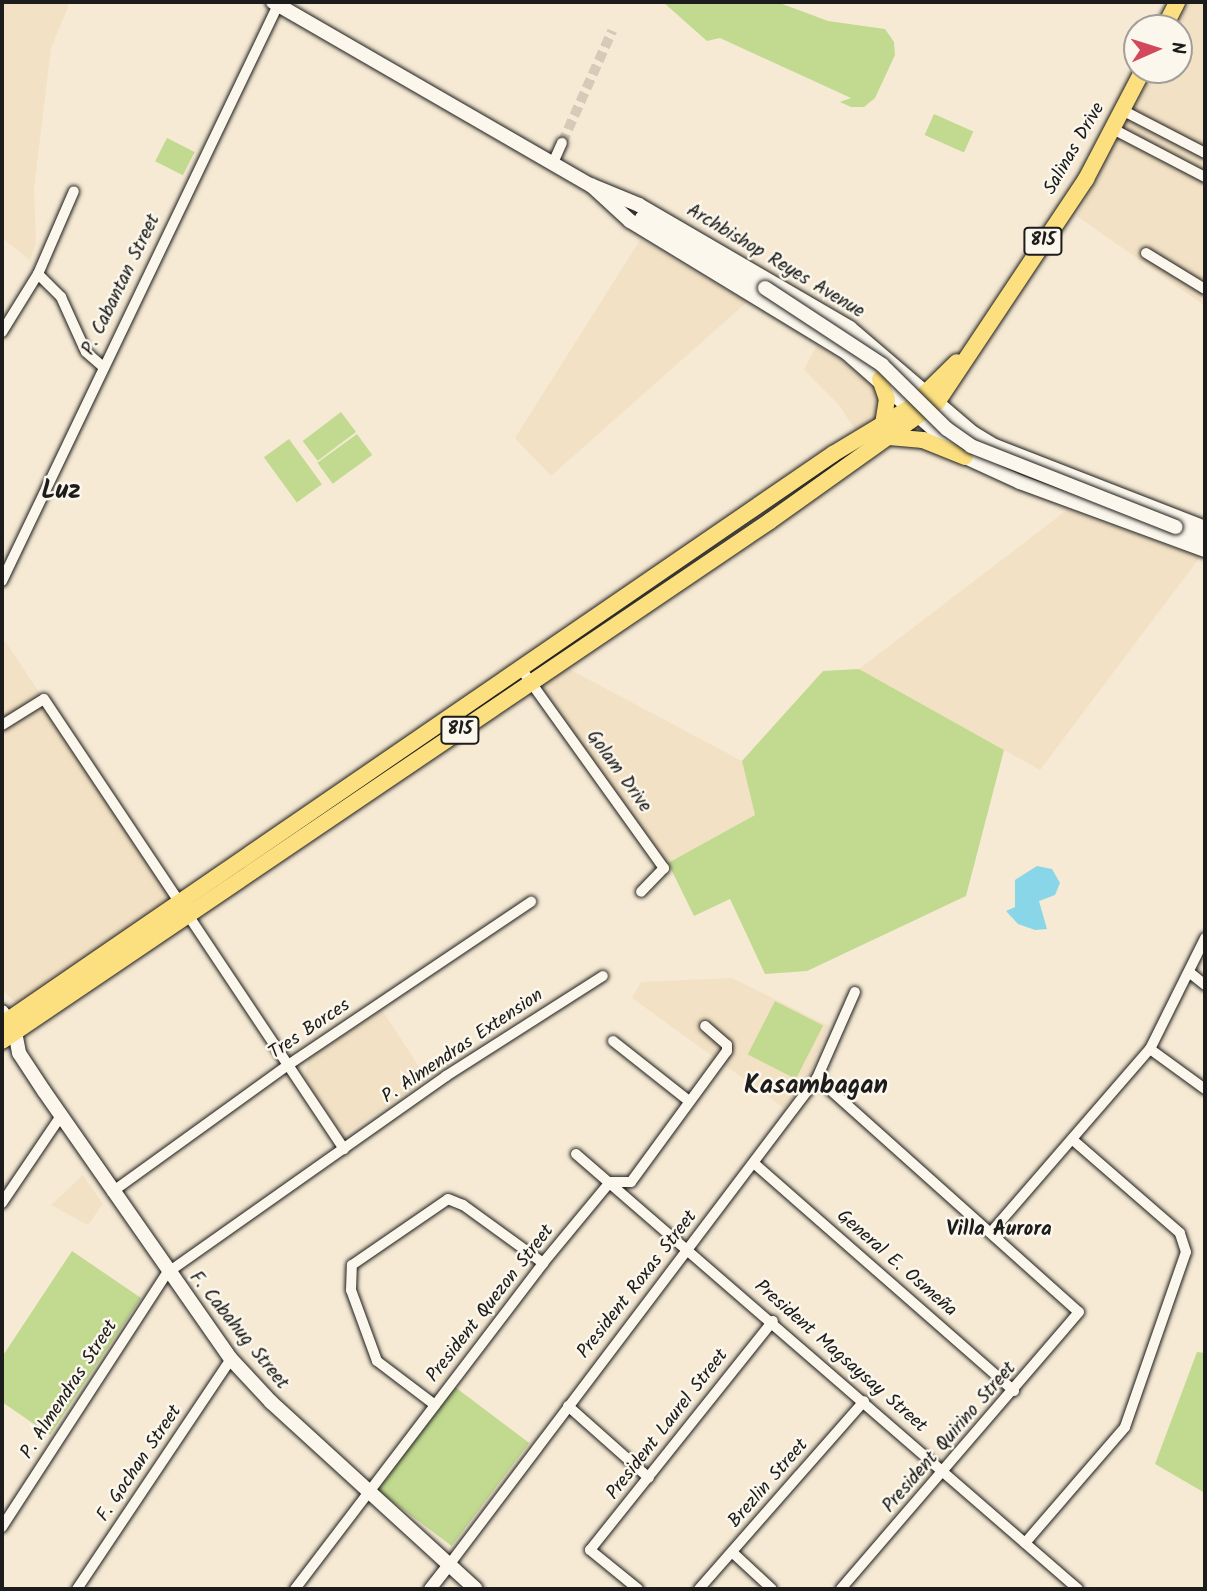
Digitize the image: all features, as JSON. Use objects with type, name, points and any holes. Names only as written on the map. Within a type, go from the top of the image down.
[{"type":"main road","name":"Archbishop Reyes Avenue","points":[[276,3],[765,288],[882,365],[947,429],[971,446],[1205,539]]},
{"type":"main road","name":"Salinas Drive","points":[[932,396],[968,351],[1086,179],[1136,84]]},
{"type":"main road","name":"Archbishop Reyes Avenue","points":[[591,185],[639,205],[772,280],[884,354],[981,438],[1205,528]]},
{"type":"main road","name":"Archbishop Reyes Avenue","points":[[591,185],[630,221],[819,335],[876,376],[966,457],[1020,482],[1205,550]]},
{"type":"main road","points":[[884,354],[885,366],[876,376],[887,399],[886,431],[923,440],[966,457],[968,443],[981,438]]},
{"type":"main road","name":"815","points":[[5,1029],[915,412],[932,396]]},
{"type":"main road","name":"F. Cabahug Street","points":[[5,1029],[19,1054],[167,1273],[231,1359],[368,1494],[476,1589]]},
{"type":"street","name":"P. Cabantan Street","points":[[2,581],[276,3]]},
{"type":"street","points":[[1122,110],[1205,153]]},
{"type":"street","points":[[1113,128],[1205,177]]},
{"type":"street","points":[[553,163],[562,143]]},
{"type":"street","points":[[2,332],[38,274],[74,191]]},
{"type":"street","points":[[1146,253],[1205,289]]},
{"type":"street","points":[[38,274],[68,308],[91,360],[103,366]]},
{"type":"street","name":"Golam Drive","points":[[526,676],[664,868],[641,892]]},
{"type":"street","points":[[2,725],[44,699],[344,1149]]},
{"type":"street","name":"Tres Borces","points":[[112,1192],[288,1065],[531,902]]},
{"type":"street","points":[[817,1079],[993,1230],[1150,1049],[1205,938]]},
{"type":"street","points":[[1189,972],[1205,985]]},
{"type":"street","name":"P. Almendras Extension","points":[[167,1273],[473,1058],[603,976]]},
{"type":"street","name":"President Roxas Street","points":[[430,1589],[568,1406],[756,1165],[817,1079],[855,992]]},
{"type":"street","name":"President Quezon Street","points":[[295,1589],[543,1263],[610,1182],[631,1182],[723,1056],[727,1045],[705,1026]]},
{"type":"street","points":[[613,1041],[689,1101]]},
{"type":"street","points":[[1150,1049],[1205,1090]]},
{"type":"street","points":[[2,1203],[61,1116]]},
{"type":"street","points":[[1025,1543],[1125,1427],[1186,1252],[1180,1233],[1072,1139]]},
{"type":"street","name":"President Magsaysay Street","points":[[576,1154],[773,1321],[1025,1543],[1064,1585],[1078,1589]]},
{"type":"street","name":"General E. Osmeña","points":[[756,1165],[1014,1391]]},
{"type":"street","points":[[435,1405],[377,1361],[351,1290],[352,1265],[448,1199],[463,1205],[543,1263]]},
{"type":"street","name":"President Quirino Street","points":[[841,1589],[1078,1317],[1077,1307],[993,1230]]},
{"type":"street","name":"P. Almendras Street","points":[[2,1527],[167,1273]]},
{"type":"street","name":"President Laurel Street","points":[[633,1588],[590,1550],[773,1321]]},
{"type":"street","name":"F. Gochan Street","points":[[77,1589],[231,1359]]},
{"type":"street","name":"Brezlin Street","points":[[699,1589],[864,1401]]},
{"type":"street","points":[[568,1406],[649,1478]]},
{"type":"street","points":[[732,1552],[772,1589]]},
{"type":"shaded area","points":[[2,2],[70,2],[51,48],[34,188],[36,243],[30,260],[2,238]]},
{"type":"shaded area","points":[[1189,2],[1205,2],[1205,306],[1077,216],[1147,84],[1193,84],[1193,14],[1183,14]]},
{"type":"shaded area","points":[[640,240],[747,302],[551,476],[515,438]]},
{"type":"shaded area","points":[[817,345],[873,383],[880,397],[879,417],[857,432],[838,404],[804,370]]},
{"type":"shaded area","points":[[1067,510],[1200,557],[1040,770],[859,669]]},
{"type":"shaded area","points":[[5,641],[176,898],[24,1002],[15,1002],[2,990],[2,647]]},
{"type":"shaded area","points":[[565,667],[742,761],[755,815],[668,863],[538,688]]},
{"type":"shaded area","points":[[732,978],[829,1026],[808,1078],[784,1108],[632,998],[641,982]]},
{"type":"shaded area","points":[[382,1010],[427,1079],[343,1135],[305,1077],[309,1058]]},
{"type":"shaded area","points":[[83,1175],[103,1204],[88,1225],[51,1205]]},
{"type":"green space","points":[[663,2],[777,2],[828,21],[885,29],[894,42],[895,55],[875,98],[864,107],[851,107],[840,102],[851,98],[720,38],[707,41]]},
{"type":"green space","points":[[934,114],[973,131],[964,153],[925,135]]},
{"type":"green space","points":[[167,138],[195,152],[183,175],[155,161]]},
{"type":"green space","points":[[341,412],[356,432],[318,461],[303,441]]},
{"type":"green space","points":[[357,434],[372,455],[333,484],[317,463]]},
{"type":"green space","points":[[289,439],[322,484],[297,503],[264,457]]},
{"type":"green space","points":[[859,669],[1004,750],[966,896],[807,971],[765,974],[730,899],[694,916],[668,863],[755,815],[742,761],[823,671]]},
{"type":"green space","points":[[775,1001],[823,1026],[796,1079],[748,1054]]},
{"type":"green space","points":[[72,1251],[141,1298],[50,1435],[2,1402],[2,1357]]},
{"type":"green space","points":[[1197,1352],[1205,1353],[1205,1493],[1155,1464]]},
{"type":"green space","points":[[455,1387],[529,1443],[452,1546],[377,1490]]},
{"type":"water","points":[[1037,866],[1052,869],[1060,883],[1055,895],[1039,901],[1047,929],[1035,930],[1018,924],[1006,911],[1015,907],[1015,880]]},
{"type":"tunnel","points":[[562,143],[612,31]]},
{"type":"district","name":"Luz","points":[[61,492]]},
{"type":"district","name":"Kasambagan","points":[[816,1087]]},
{"type":"district","name":"Villa Aurora","points":[[999,1230]]}]
